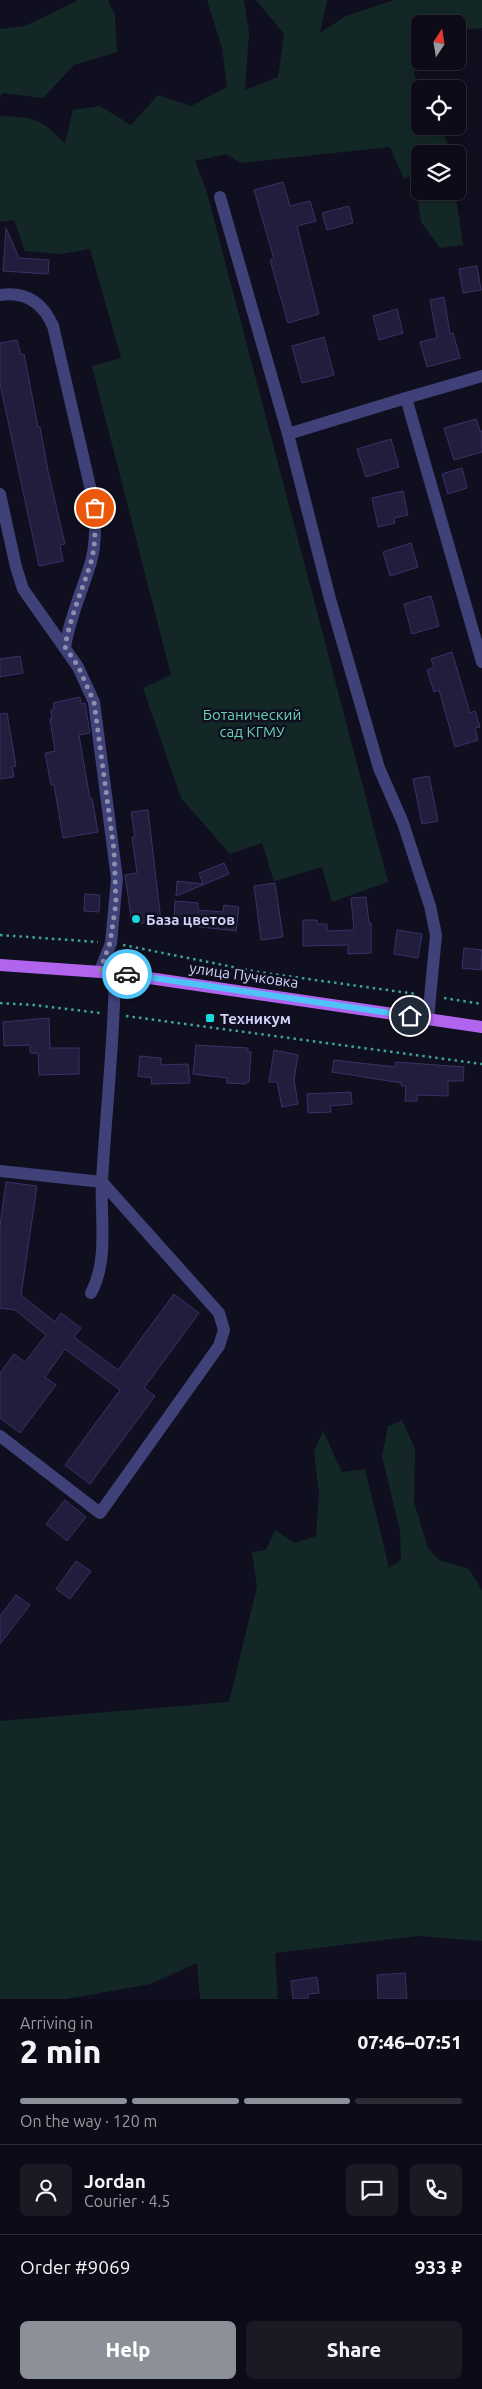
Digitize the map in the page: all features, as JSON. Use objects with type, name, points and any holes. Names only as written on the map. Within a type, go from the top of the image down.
[{"type":"main road","name":"улица Пучковка","points":[[0,966],[100,971],[482,1027]]},
{"type":"street","points":[[220,197],[288,434],[330,599],[379,768],[403,823],[430,906],[436,935],[428,1019]]},
{"type":"street","points":[[0,295],[12,293],[26,296],[38,303],[48,313],[53,326],[95,508],[96,536],[91,562],[68,625],[65,647]]},
{"type":"street","points":[[288,434],[482,376]]},
{"type":"street","points":[[406,398],[482,662]]},
{"type":"street","points":[[0,494],[16,567],[23,589],[78,666],[94,702],[116,879],[110,943],[100,971]]},
{"type":"street","points":[[92,1293],[97,1282],[101,1263],[102,1182],[114,1014],[115,973]]},
{"type":"street","points":[[0,1171],[102,1182],[219,1313],[224,1330],[219,1346],[100,1513],[0,1436]]},
{"type":"path","points":[[0,934],[110,943],[258,972],[482,1004]]},
{"type":"path","points":[[0,1003],[34,1004],[114,1014],[482,1064]]},
{"type":"green space","points":[[79,0],[108,0],[115,15],[117,52],[74,65],[43,98],[2,93],[0,97],[0,29],[25,26]]},
{"type":"green space","name":"Ботанический сад КГМУ","points":[[207,0],[244,0],[249,33],[245,90],[278,77],[284,34],[256,0],[327,0],[320,33],[346,16],[394,0],[482,0],[482,28],[466,29],[466,15],[411,15],[411,70],[415,70],[414,75],[416,80],[411,80],[411,135],[444,135],[448,145],[411,145],[411,176],[404,179],[390,147],[240,163],[226,154],[195,161],[207,193],[388,882],[332,902],[322,867],[274,881],[262,843],[230,854],[181,798],[143,688],[171,675],[92,366],[121,358],[90,249],[62,254],[25,251],[14,220],[0,222],[0,116],[29,118],[43,124],[65,144],[73,110],[100,106],[131,125],[158,95],[191,106],[227,87],[222,48]]},
{"type":"green space","name":"Ботанический сад КГМУ","points":[[418,200],[456,200],[463,245],[440,248],[421,222]]},
{"type":"green space","points":[[402,1420],[415,1449],[414,1502],[428,1548],[439,1560],[469,1569],[482,1590],[482,1941],[417,1936],[275,1953],[278,1999],[200,1999],[197,1963],[150,1984],[66,1999],[0,1999],[0,1721],[229,1702],[257,1587],[252,1552],[266,1550],[275,1530],[294,1543],[316,1536],[319,1494],[314,1452],[323,1431],[342,1472],[365,1469],[389,1568],[401,1560],[400,1530],[382,1456],[388,1426]]},
{"type":"building","points":[[283,182],[290,206],[310,201],[316,221],[297,226],[319,314],[288,323],[270,260],[274,259],[254,190]]},
{"type":"building","points":[[349,206],[353,223],[327,230],[322,213]]},
{"type":"building","points":[[6,228],[19,258],[49,260],[48,274],[3,271]]},
{"type":"building","points":[[477,266],[481,290],[463,293],[459,269]]},
{"type":"building","points":[[444,297],[450,334],[453,333],[460,358],[427,367],[420,342],[437,338],[430,300]]},
{"type":"building","points":[[397,309],[403,333],[379,340],[373,316]]},
{"type":"building","points":[[324,337],[334,375],[302,383],[292,346]]},
{"type":"building","points":[[17,340],[21,355],[24,354],[38,427],[40,427],[65,544],[60,545],[63,561],[39,566],[0,384],[0,343]]},
{"type":"building","points":[[476,419],[480,431],[482,431],[482,452],[454,460],[444,428]]},
{"type":"building","points":[[391,439],[399,467],[366,477],[357,449]]},
{"type":"building","points":[[462,468],[467,488],[448,494],[442,474]]},
{"type":"building","points":[[403,491],[408,515],[394,518],[395,523],[378,527],[372,498]]},
{"type":"building","points":[[411,543],[418,567],[390,576],[383,552]]},
{"type":"building","points":[[431,596],[439,626],[412,634],[404,604]]},
{"type":"building","points":[[452,652],[470,713],[475,711],[480,727],[475,728],[478,740],[455,747],[439,690],[434,692],[427,670],[434,667],[431,659]]},
{"type":"building","points":[[20,656],[23,673],[0,677],[0,659]]},
{"type":"building","points":[[80,697],[81,704],[85,703],[90,733],[79,735],[90,799],[92,798],[98,832],[63,838],[54,785],[51,785],[45,753],[55,751],[50,719],[52,719],[51,710],[54,709],[53,703]]},
{"type":"building","points":[[7,713],[16,766],[12,767],[14,777],[0,779],[0,714]]},
{"type":"building","points":[[429,776],[438,821],[422,824],[413,779]]},
{"type":"building","points":[[148,810],[161,921],[132,924],[125,875],[137,873],[132,837],[135,837],[131,812]]},
{"type":"building","points":[[224,863],[229,874],[176,896],[177,881],[203,884],[199,873]]},
{"type":"building","points":[[275,883],[283,937],[261,940],[254,886]]},
{"type":"building","points":[[85,894],[100,895],[99,912],[84,911]]},
{"type":"building","points":[[366,897],[369,923],[371,923],[371,953],[348,954],[348,945],[303,946],[303,920],[317,920],[317,924],[327,924],[327,931],[354,930],[351,898]]},
{"type":"building","points":[[175,901],[198,903],[198,910],[223,912],[224,905],[239,907],[236,931],[174,924]]},
{"type":"building","points":[[397,930],[422,934],[418,958],[394,954]]},
{"type":"building","points":[[464,948],[482,950],[481,970],[462,968]]},
{"type":"building","points":[[49,1018],[50,1048],[79,1048],[79,1074],[39,1075],[38,1053],[30,1053],[30,1045],[4,1046],[3,1022]]},
{"type":"building","points":[[196,1045],[248,1048],[248,1052],[251,1052],[249,1082],[246,1082],[246,1084],[227,1083],[227,1078],[193,1074]]},
{"type":"building","points":[[274,1050],[298,1055],[294,1080],[298,1104],[282,1107],[277,1082],[269,1082]]},
{"type":"building","points":[[140,1056],[161,1058],[161,1065],[188,1064],[190,1083],[151,1084],[152,1078],[138,1076]]},
{"type":"building","points":[[334,1060],[395,1067],[396,1062],[464,1067],[463,1081],[448,1081],[448,1096],[417,1095],[417,1101],[405,1101],[406,1086],[401,1086],[402,1083],[332,1072]]},
{"type":"building","points":[[351,1092],[352,1104],[330,1106],[331,1112],[308,1113],[307,1094]]},
{"type":"building","points":[[6,1182],[37,1186],[21,1295],[55,1322],[61,1313],[81,1328],[74,1337],[118,1370],[174,1294],[199,1313],[144,1388],[155,1396],[90,1484],[65,1465],[120,1390],[65,1349],[45,1377],[56,1385],[20,1433],[0,1418],[0,1373],[14,1354],[25,1362],[46,1335],[15,1310],[0,1308],[0,1226]]},
{"type":"building","points":[[65,1500],[86,1517],[67,1541],[46,1524]]},
{"type":"building","points":[[76,1561],[91,1571],[70,1599],[56,1589]]},
{"type":"building","points":[[16,1595],[30,1605],[0,1644],[0,1616]]},
{"type":"building","points":[[405,1973],[407,1999],[378,1999],[377,1975]]},
{"type":"building","points":[[317,1977],[319,1993],[308,1994],[308,1999],[293,1999],[291,1981]]},
{"type":"way so far","points":[[95,508],[96,536],[91,562],[68,625],[65,647],[78,666],[94,702],[114,850],[116,903],[110,943],[100,971],[127,974]]},
{"type":"place","name":"База цветов","points":[[136,919]]},
{"type":"place","name":"Техникум","points":[[210,1018]]},
{"type":"route","points":[[127,974],[410,1016]]}]
